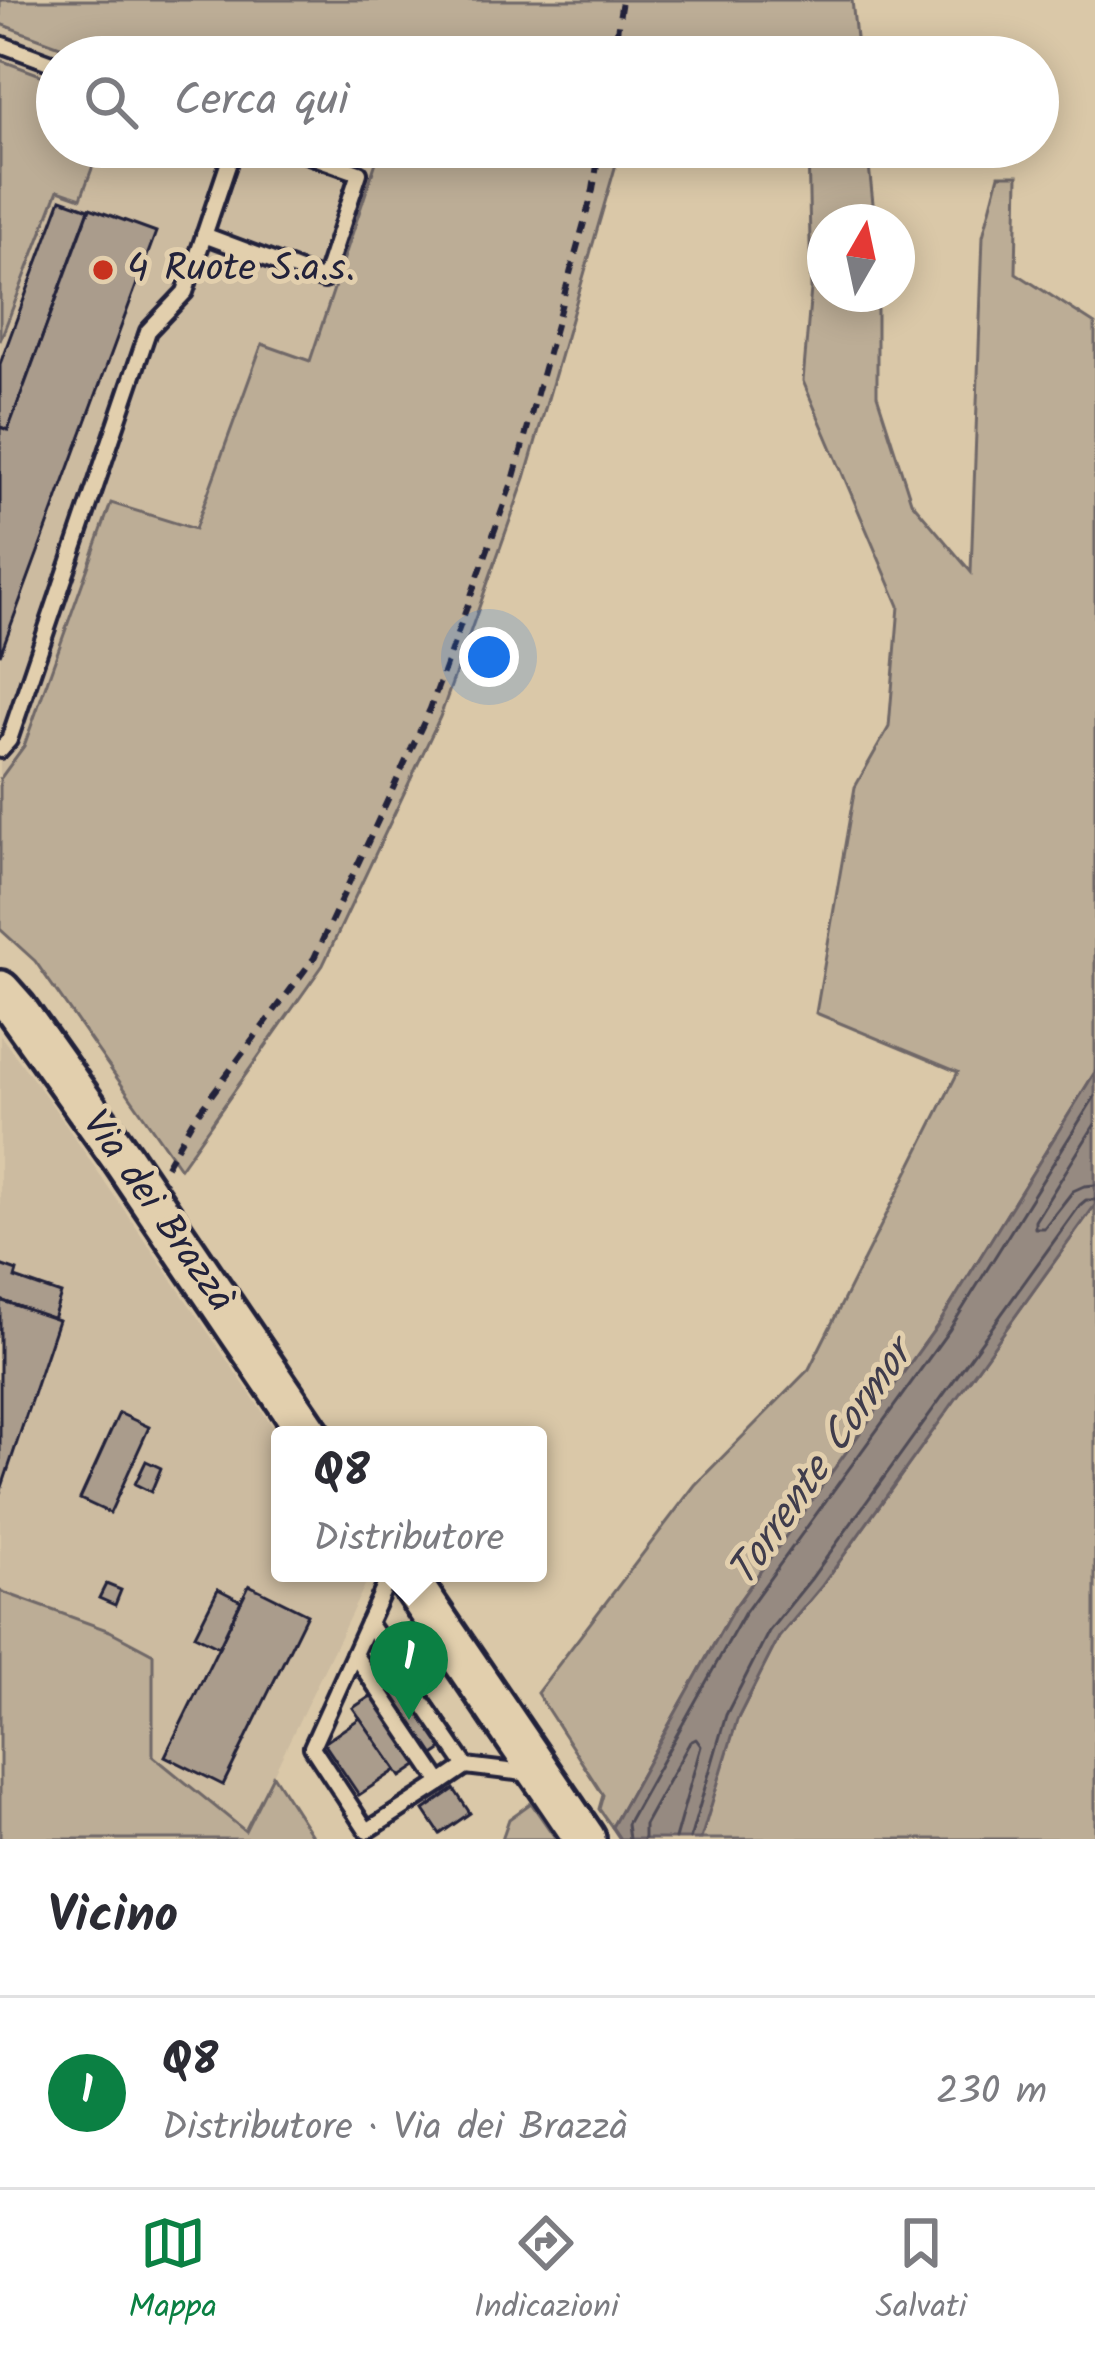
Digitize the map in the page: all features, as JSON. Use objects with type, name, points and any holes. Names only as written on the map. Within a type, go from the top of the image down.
[{"type":"main road","name":"Via dei Brazzà","points":[[0,992],[149,1198],[304,1426]]},
{"type":"main road","points":[[410,1582],[581,1833]]},
{"type":"lane","points":[[0,44],[36,57]]},
{"type":"lane","points":[[0,750],[9,740],[148,331],[185,292],[227,168]]},
{"type":"lane","points":[[204,235],[324,280],[359,173],[345,168]]},
{"type":"lane","points":[[387,1582],[312,1747],[367,1832],[466,1766],[542,1775]]},
{"type":"lane","points":[[368,1623],[466,1766]]},
{"type":"lane","points":[[354,1654],[441,1783]]},
{"type":"path","points":[[616,36],[622,0]]},
{"type":"path","points":[[149,1198],[192,1121],[314,958],[430,710],[514,478],[597,168]]},
{"type":"shaded area","points":[[0,0],[852,0],[856,36],[36,37],[0,24]]},
{"type":"shaded area","points":[[0,24],[36,37],[36,168],[374,168],[310,362],[261,345],[195,530],[112,503],[24,747],[0,779]]},
{"type":"shaded area","points":[[0,60],[36,73],[36,168],[92,168],[81,198],[58,190],[0,341]]},
{"type":"shaded area","points":[[374,168],[615,168],[525,478],[440,717],[323,965],[180,1168],[35,961],[0,929],[0,779],[24,746],[111,503],[195,529],[262,344],[310,361]]},
{"type":"shaded area","points":[[808,168],[869,168],[873,204],[809,204]]},
{"type":"shaded area","points":[[999,175],[1018,175],[1016,273],[1095,324],[1095,1072],[940,1322],[734,1608],[612,1827],[599,1809],[603,1795],[537,1693],[695,1485],[809,1369],[958,1072],[816,1013],[855,787],[889,727],[899,606],[803,381],[809,312],[877,312],[877,395],[911,501],[971,572],[983,236]]},
{"type":"shaded area","points":[[0,1035],[272,1426],[271,1582],[367,1582],[245,1832],[153,1756],[152,1654],[110,1631],[0,1591]]},
{"type":"shaded area","points":[[1095,1205],[1095,1839],[699,1839],[737,1720],[779,1637],[821,1587]]},
{"type":"shaded area","points":[[0,1591],[110,1631],[153,1654],[153,1756],[245,1831],[273,1775],[314,1839],[0,1839]]},
{"type":"shaded area","points":[[531,1803],[556,1839],[502,1839],[509,1819]]},
{"type":"water","points":[[1095,1072],[1095,1205],[821,1587],[779,1637],[737,1720],[701,1839],[620,1839],[612,1827],[734,1608],[940,1322]]},
{"type":"building","points":[[61,199],[89,209],[8,430],[0,427],[0,364]]},
{"type":"building","points":[[90,208],[156,232],[0,655],[0,427],[8,430]]},
{"type":"building","points":[[0,1265],[17,1271],[15,1278],[61,1294],[53,1319],[0,1300]]},
{"type":"building","points":[[0,1300],[58,1320],[0,1493]]},
{"type":"building","points":[[119,1413],[149,1427],[110,1513],[80,1499]]},
{"type":"building","points":[[146,1461],[161,1468],[151,1492],[135,1484]]},
{"type":"building","points":[[106,1584],[121,1590],[115,1605],[99,1598]]},
{"type":"building","points":[[249,1585],[307,1614],[223,1785],[165,1756]]},
{"type":"building","points":[[218,1589],[241,1601],[219,1647],[195,1635]]},
{"type":"building","points":[[411,1669],[459,1738],[401,1777],[353,1708]]},
{"type":"building","points":[[360,1718],[396,1770],[359,1795],[324,1743]]},
{"type":"building","points":[[454,1789],[470,1813],[440,1834],[424,1810]]},
{"type":"place","name":"4 Ruote S.a.s.","points":[[103,270]]},
{"type":"place","name":"Q8","points":[[409,1720]]},
{"type":"water label","name":"Torrente Cormor","points":[[821,1464]]}]
